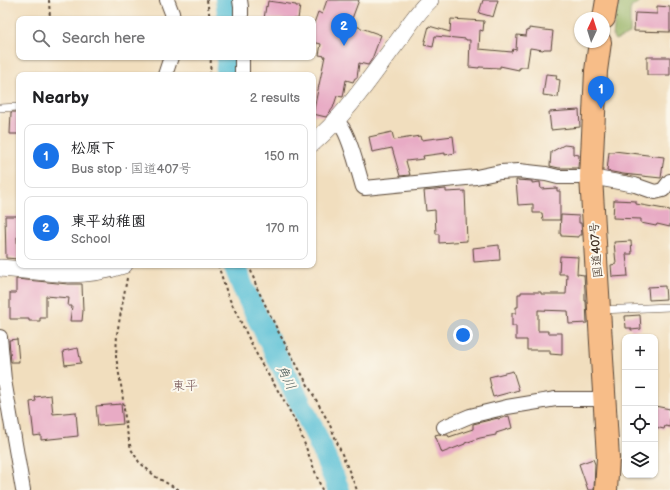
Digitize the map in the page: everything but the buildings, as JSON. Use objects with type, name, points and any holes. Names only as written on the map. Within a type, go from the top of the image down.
[{"type":"highway","points":[[605,12],[606,0]]},
{"type":"highway","name":"国道407号","points":[[599,48],[596,70],[591,177],[608,458]]},
{"type":"highway","points":[[606,490],[608,458]]},
{"type":"highway","points":[[608,458],[615,490]]},
{"type":"street","points":[[167,0],[172,16]]},
{"type":"street","points":[[240,0],[241,16]]},
{"type":"street","points":[[316,140],[335,122],[416,16],[430,0]]},
{"type":"street","points":[[166,72],[170,60]]},
{"type":"street","points":[[242,60],[242,72]]},
{"type":"street","points":[[335,122],[341,126],[345,132],[363,187],[365,188],[476,177],[500,172],[519,171],[558,177],[591,177],[635,185],[655,192],[663,190],[670,181]]},
{"type":"street","points":[[0,268],[69,274],[80,274],[113,268],[126,269]]},
{"type":"street","points":[[0,337],[4,380],[23,490]]},
{"type":"street","points":[[444,427],[470,416],[507,407],[556,399],[605,398]]},
{"type":"lane","points":[[0,108],[16,107]]},
{"type":"lane","points":[[600,310],[670,307]]},
{"type":"path","points":[[49,0],[50,16]]},
{"type":"path","points":[[207,0],[210,16]]},
{"type":"path","points":[[210,72],[211,60]]},
{"type":"path","points":[[219,268],[228,296],[261,363],[285,402],[299,429],[322,490]]},
{"type":"path","points":[[250,268],[279,333],[329,423],[358,490]]},
{"type":"path","points":[[126,269],[127,282],[117,334],[116,357],[126,427],[131,449],[139,462],[150,472],[180,490]]},
{"type":"green space","points":[[620,0],[645,0],[632,6],[630,11],[630,34],[615,40],[613,37],[615,16]]},
{"type":"waterway","name":"角川","points":[[226,0],[229,16]]},
{"type":"waterway","name":"角川","points":[[226,72],[228,60]]},
{"type":"waterway","name":"角川","points":[[235,268],[244,290],[315,433],[339,490]]},
{"type":"place","name":"東平幼稚園","points":[[344,46]]},
{"type":"place","name":"松原下","points":[[601,109]]},
{"type":"district","name":"東平","points":[[185,385]]}]
